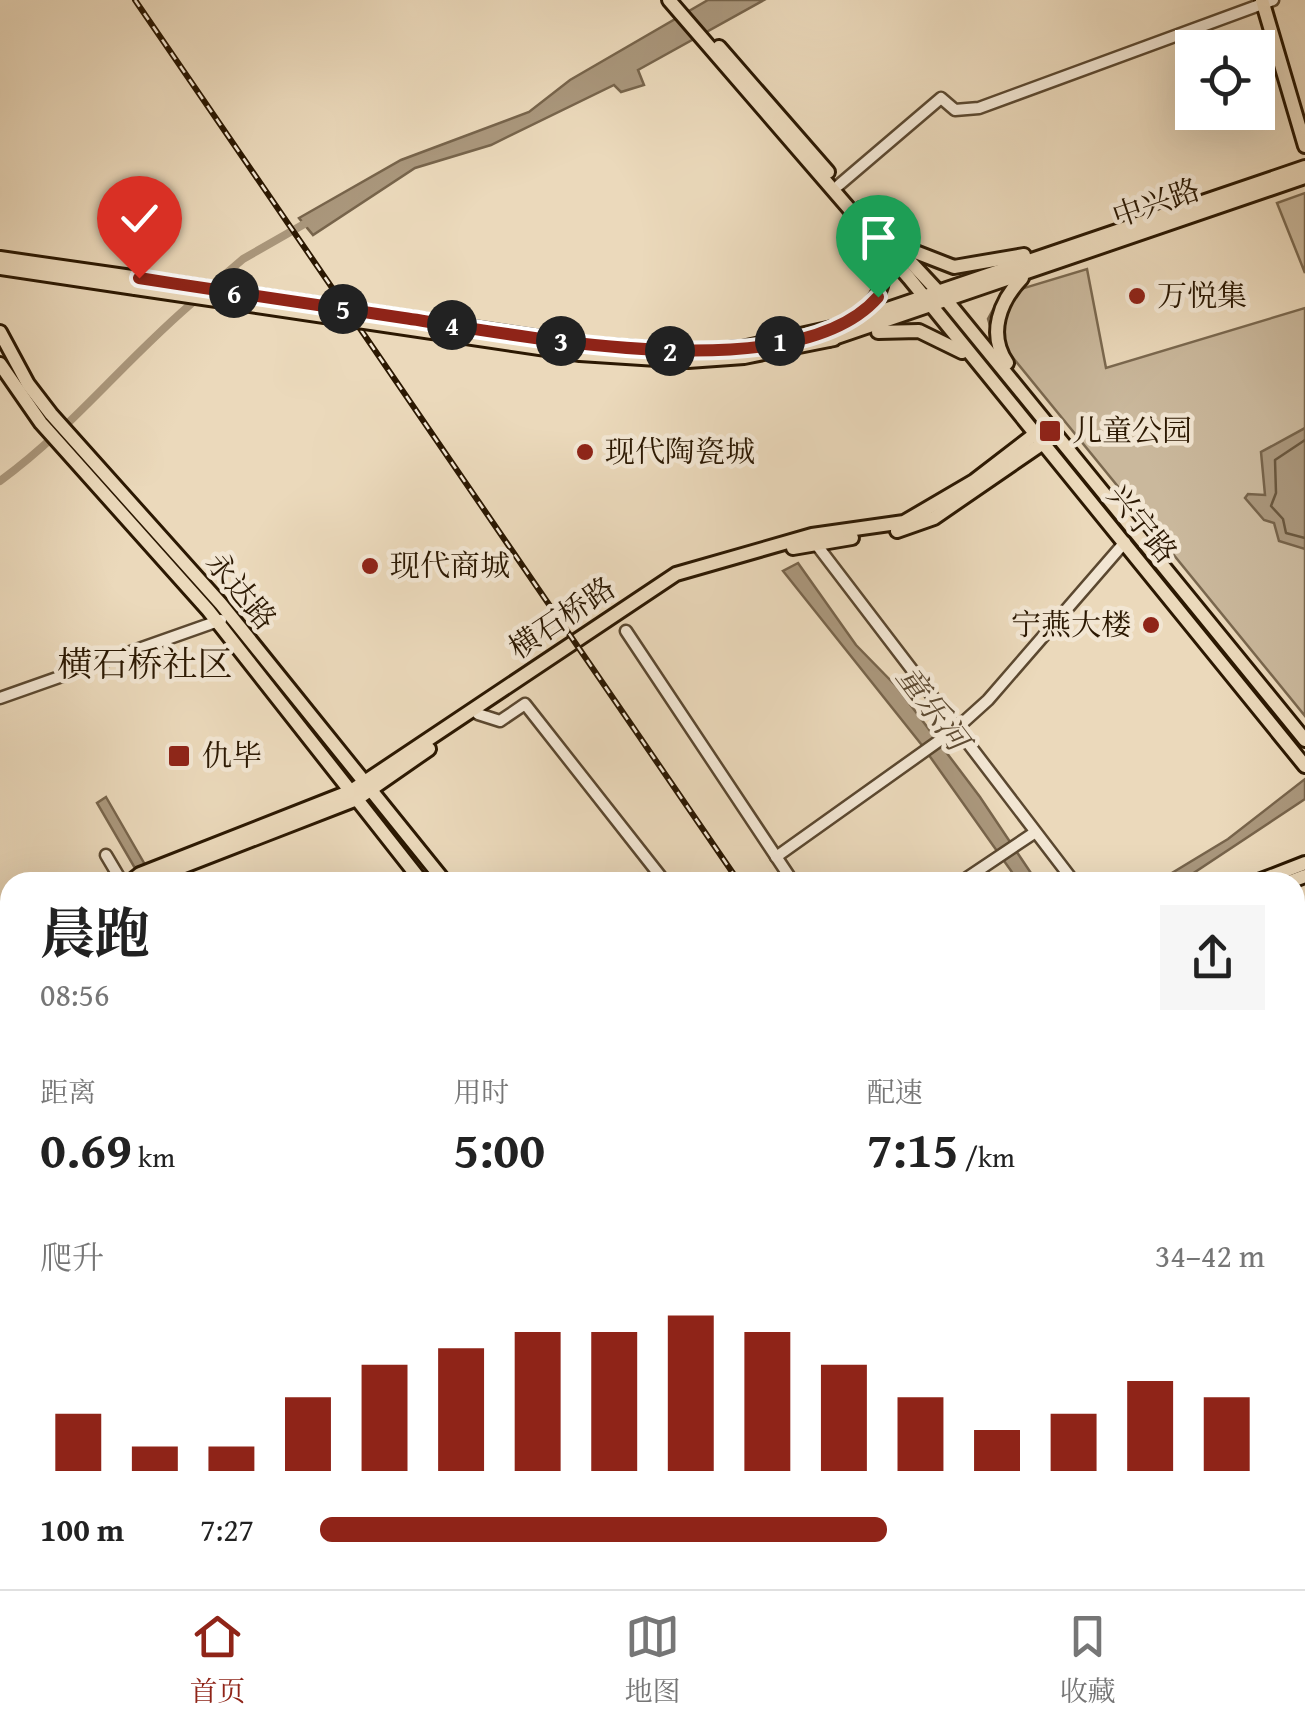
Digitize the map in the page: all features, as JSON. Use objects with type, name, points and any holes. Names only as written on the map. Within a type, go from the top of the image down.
[{"type":"main road","name":"兴宁路","points":[[673,1],[943,296],[1305,740]]},
{"type":"main road","points":[[1266,1],[1305,146]]},
{"type":"main road","name":"兴宁路","points":[[725,60],[1125,542],[1305,766]]},
{"type":"main road","name":"中兴路","points":[[827,335],[1305,167]]},
{"type":"main road","name":"中兴路","points":[[943,296],[1023,276],[1305,177]]},
{"type":"main road","name":"兴宁路","points":[[827,335],[870,307],[882,287],[883,266],[861,223]]},
{"type":"main road","name":"兴宁路","points":[[879,230],[913,253],[954,268]]},
{"type":"main road","name":"中兴路","points":[[954,268],[1027,254],[1041,258]]},
{"type":"main road","points":[[0,258],[580,354],[744,357],[827,335],[892,330],[932,336],[964,353],[1036,434]]},
{"type":"main road","points":[[0,268],[137,283]]},
{"type":"main road","points":[[1023,276],[1002,302],[998,346],[1040,414]]},
{"type":"main road","name":"永达路","points":[[0,332],[46,419]]},
{"type":"main road","name":"永达路","points":[[0,364],[72,448],[231,616],[437,872]]},
{"type":"main road","name":"横石桥路","points":[[167,872],[354,795],[665,588],[712,570],[816,544],[925,524],[1036,434]]},
{"type":"main road","name":"横石桥路","points":[[369,785],[656,585],[694,567],[793,540],[904,522],[974,481],[1036,434]]},
{"type":"main road","name":"永达路","points":[[72,448],[216,621],[414,872]]},
{"type":"main road","name":"横石桥路","points":[[145,872],[354,795]]},
{"type":"main road","points":[[1280,872],[1305,862]]},
{"type":"street","points":[[839,185],[942,98],[955,110],[978,108],[1266,1]]},
{"type":"street","points":[[776,857],[957,728],[988,700],[1125,542]]},
{"type":"street","points":[[816,544],[1066,872]]},
{"type":"street","points":[[0,698],[231,616]]},
{"type":"street","points":[[626,631],[786,872]]},
{"type":"street","points":[[478,714],[500,721],[525,704],[657,872]]},
{"type":"street","points":[[976,872],[1034,833]]},
{"type":"street","points":[[106,855],[116,872]]},
{"type":"shaded area","points":[[1305,193],[1305,273],[1277,203]]},
{"type":"shaded area","points":[[1087,269],[1106,368],[1305,308],[1305,716],[992,332],[988,319],[1001,295]]},
{"type":"water","points":[[708,0],[764,0],[638,70],[644,85],[621,92],[614,85],[491,145],[415,168],[313,235],[299,218],[401,160],[529,112],[570,80]]},
{"type":"water","points":[[1305,428],[1305,549],[1279,541],[1274,523],[1264,520],[1245,498],[1248,494],[1265,495],[1261,452]]},
{"type":"water","points":[[798,563],[856,645],[897,687],[980,797],[1030,872],[1012,872],[921,744],[783,571]]},
{"type":"water","points":[[1305,779],[1305,799],[1195,872],[1174,872],[1228,839]]},
{"type":"water","points":[[106,797],[149,872],[137,872],[97,803]]},
{"type":"waterway","points":[[208,289],[243,259],[313,219]]},
{"type":"waterway","points":[[0,481],[52,438],[198,298]]},
{"type":"railway","points":[[135,0],[732,872]]},
{"type":"place","name":"万悦集","points":[[1137,296]]},
{"type":"place","name":"儿童公园","points":[[1050,431]]},
{"type":"place","name":"现代陶瓷城","points":[[585,452]]},
{"type":"place","name":"现代商城","points":[[370,566]]},
{"type":"place","name":"宁燕大楼","points":[[1151,625]]},
{"type":"place","name":"仇毕","points":[[179,756]]},
{"type":"district","name":"横石桥社区","points":[[145,664]]},
{"type":"route","points":[[139,278],[580,344],[688,352],[742,348],[826,330],[856,316],[878,297]]},
{"type":"water label","name":"童乐河","points":[[933,708]]}]
